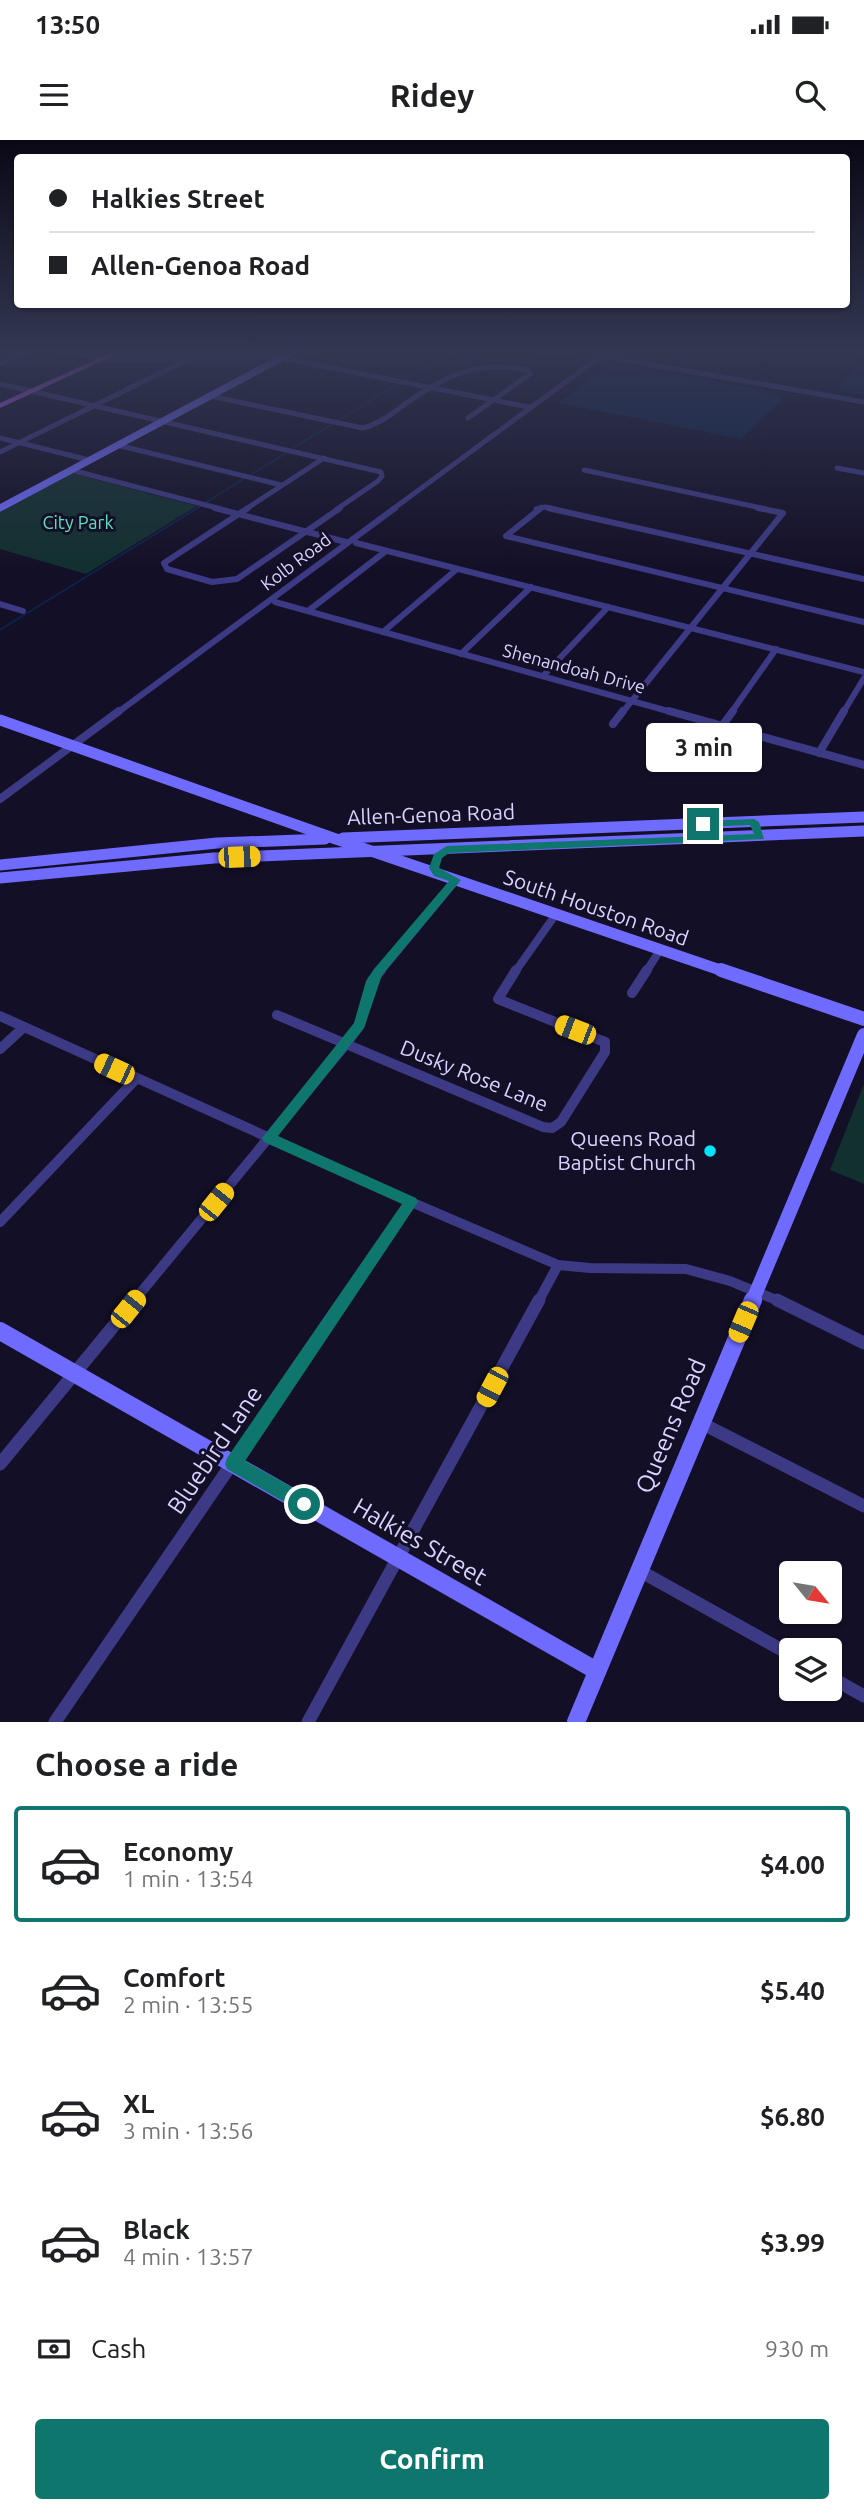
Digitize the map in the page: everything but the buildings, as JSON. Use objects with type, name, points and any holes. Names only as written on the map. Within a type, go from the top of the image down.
[{"type":"street","points":[[0,452],[60,423]]},
{"type":"street","points":[[2,505],[160,423]]},
{"type":"street","points":[[171,423],[375,469],[383,474],[379,481],[237,579],[212,582],[167,569],[164,563],[236,513],[324,458]]},
{"type":"street","points":[[338,423],[363,428],[378,423]]},
{"type":"street","name":"Kolb Road","points":[[0,799],[508,423]]},
{"type":"street","points":[[0,438],[89,460]]},
{"type":"street","points":[[117,446],[281,485]]},
{"type":"street","points":[[837,468],[864,473]]},
{"type":"street","points":[[71,470],[346,542]]},
{"type":"street","points":[[584,470],[783,513],[613,724]]},
{"type":"street","points":[[864,579],[545,507],[540,507],[506,537],[864,622]]},
{"type":"street","points":[[356,543],[864,672]]},
{"type":"street","points":[[308,611],[386,551]]},
{"type":"street","points":[[383,632],[457,569]]},
{"type":"street","points":[[461,654],[531,587]]},
{"type":"street","name":"Shenandoah Drive","points":[[275,602],[864,765]]},
{"type":"street","points":[[0,604],[23,611]]},
{"type":"street","points":[[543,676],[608,607]]},
{"type":"street","points":[[722,726],[776,649]]},
{"type":"street","points":[[819,753],[864,678]]},
{"type":"street","name":"South Houston Road","points":[[0,720],[333,838],[864,1019]]},
{"type":"street","name":"Allen-Genoa Road","points":[[0,865],[216,843],[864,817]]},
{"type":"street","points":[[278,841],[288,830],[289,822]]},
{"type":"street","points":[[754,822],[760,837]]},
{"type":"street","points":[[524,831],[525,845]]},
{"type":"street","name":"Allen-Genoa Road","points":[[0,878],[215,858],[864,831]]},
{"type":"street","points":[[380,853],[404,839],[430,835]]},
{"type":"street","points":[[288,855],[316,848],[333,838]]},
{"type":"street","points":[[215,858],[216,843]]},
{"type":"street","points":[[438,874],[434,868],[435,862],[447,849]]},
{"type":"street","points":[[65,858],[65,872]]},
{"type":"street","points":[[0,1464],[346,1044],[360,1025],[372,981],[456,880]]},
{"type":"street","name":"Dusky Rose Lane","points":[[277,1015],[543,1127],[556,1126],[605,1052],[605,1042],[498,999],[498,995],[556,914]]},
{"type":"street","points":[[632,993],[660,950]]},
{"type":"street","points":[[0,1016],[411,1202],[558,1265],[582,1269],[644,1267],[689,1270],[756,1292],[864,1343]]},
{"type":"street","points":[[0,1049],[24,1027]]},
{"type":"street","name":"Queens Road","points":[[576,1722],[864,1035]]},
{"type":"street","points":[[0,1222],[136,1079]]},
{"type":"street","name":"Bluebird Lane","points":[[55,1722],[411,1202]]},
{"type":"street","points":[[308,1722],[400,1559],[558,1265]]},
{"type":"street","name":"Halkies Street","points":[[0,1331],[597,1671]]},
{"type":"street","points":[[701,1423],[864,1506]]},
{"type":"street","points":[[638,1570],[779,1648]]},
{"type":"street","points":[[842,1684],[864,1696]]},
{"type":"green space","name":"City Park","points":[[71,473],[197,506],[86,574],[0,549],[0,511]]},
{"type":"green space","points":[[864,1084],[864,1184],[830,1170]]},
{"type":"water","points":[[659,423],[758,423],[741,439]]},
{"type":"waterway","points":[[293,448],[332,424]]},
{"type":"waterway","points":[[250,475],[288,452]]},
{"type":"waterway","points":[[205,503],[245,478]]},
{"type":"waterway","points":[[0,630],[199,507]]},
{"type":"place","name":"Queens Road Baptist Church","points":[[710,1151]]},
{"type":"route","points":[[304,1504],[233,1464],[411,1202],[269,1138],[360,1025],[372,981],[378,972],[456,880],[438,874],[434,868],[438,856],[447,849],[760,837],[754,822],[703,824]]}]
